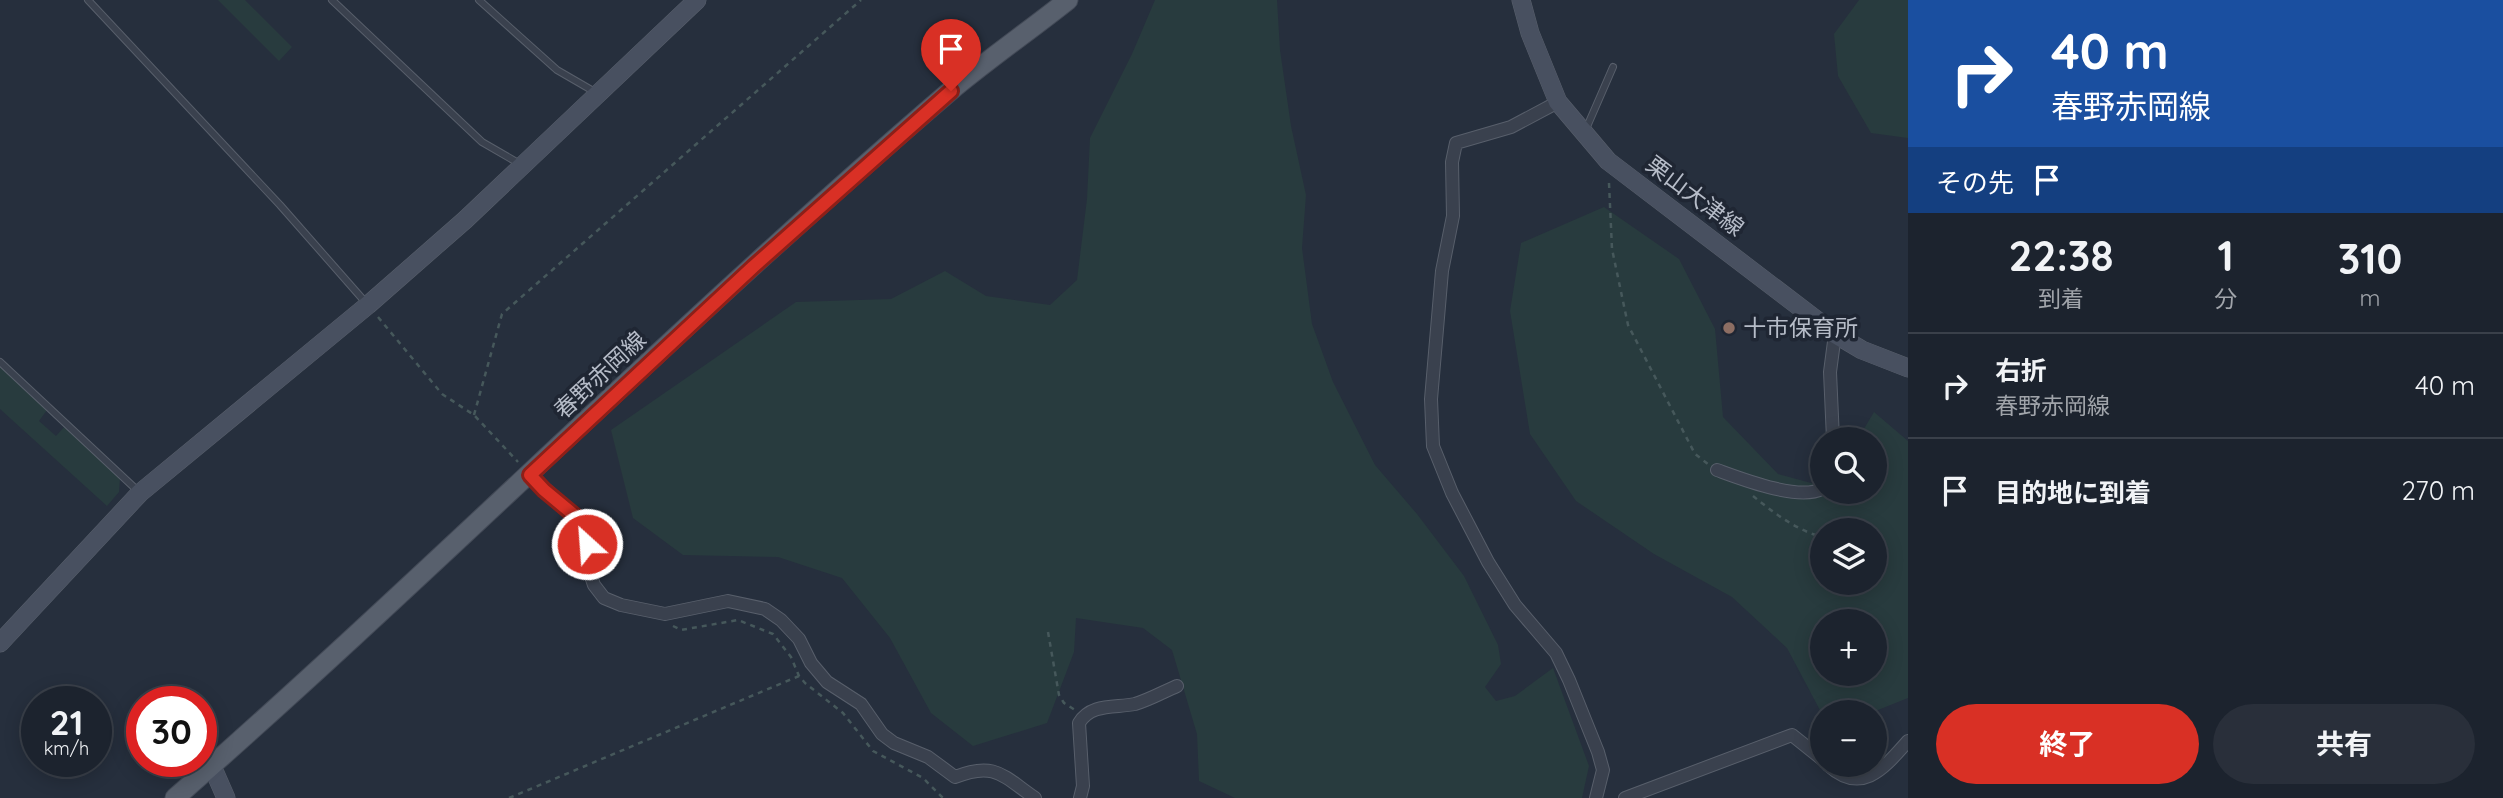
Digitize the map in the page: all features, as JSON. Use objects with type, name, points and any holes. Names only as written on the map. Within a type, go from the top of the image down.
[{"type":"main road","name":"春野赤岡線","points":[[217,761],[753,267],[941,100],[1068,0]]},
{"type":"main road","name":"春野赤岡線","points":[[176,798],[200,777]]},
{"type":"street","points":[[0,643],[140,493],[368,305],[465,220],[697,0]]},
{"type":"street","name":"栗山大津線","points":[[1521,0],[1530,33],[1558,102],[1608,161],[1835,334],[1862,351],[1908,368]]},
{"type":"street","points":[[1558,102],[1510,127],[1456,143],[1452,162],[1453,216],[1442,271],[1431,399],[1433,446],[1452,493],[1488,562],[1515,605],[1556,653],[1569,680],[1603,770],[1596,798]]},
{"type":"street","points":[[1832,427],[1830,372],[1835,334]]},
{"type":"street","points":[[1717,470],[1746,481],[1810,493]]},
{"type":"street","points":[[530,475],[580,520],[587,544],[589,570],[594,585],[604,598],[621,605],[665,614],[728,601],[765,609],[781,620],[799,639],[811,663],[827,682],[861,704],[882,734],[894,743],[928,757],[955,776],[975,769],[995,770],[1035,798]]},
{"type":"street","points":[[1080,798],[1083,786],[1079,723],[1083,715],[1105,706],[1135,704],[1177,686]]},
{"type":"street","points":[[1625,798],[1792,735],[1810,749]]},
{"type":"street","points":[[1887,764],[1908,741]]},
{"type":"street","points":[[217,777],[226,798]]},
{"type":"street","points":[[1847,777],[1868,777]]},
{"type":"lane","points":[[88,0],[280,205],[368,305]]},
{"type":"lane","points":[[332,0],[482,142],[521,165]]},
{"type":"lane","points":[[479,0],[557,70],[598,93]]},
{"type":"lane","points":[[1584,134],[1613,67]]},
{"type":"lane","points":[[0,362],[140,493]]},
{"type":"path","points":[[474,415],[502,314],[862,0]]},
{"type":"path","points":[[1608,161],[1612,249],[1628,325],[1695,454]]},
{"type":"path","points":[[368,305],[442,394],[474,415],[530,475]]},
{"type":"path","points":[[665,614],[669,624],[681,631],[738,620],[773,634],[791,657],[799,676],[843,713],[873,751],[923,778],[943,798]]},
{"type":"path","points":[[1048,632],[1059,695],[1064,703],[1083,715]]},
{"type":"path","points":[[509,798],[799,676]]},
{"type":"shaded area","points":[[218,0],[245,0],[292,47],[279,61]]},
{"type":"shaded area","points":[[1155,0],[1277,0],[1280,50],[1291,126],[1306,195],[1302,248],[1312,324],[1333,382],[1375,465],[1417,514],[1464,576],[1498,645],[1501,664],[1485,687],[1496,701],[1515,696],[1553,668],[1589,766],[1582,798],[1235,798],[1199,781],[1197,734],[1172,650],[1143,628],[1076,618],[1074,652],[1047,723],[973,746],[931,713],[890,638],[842,578],[778,557],[683,555],[633,518],[611,430],[796,302],[891,299],[945,271],[986,296],[1050,305],[1077,280],[1087,199],[1090,138],[1132,54]]},
{"type":"shaded area","points":[[1859,0],[1908,0],[1908,138],[1871,133],[1838,76],[1834,34]]},
{"type":"shaded area","points":[[1604,207],[1679,259],[1715,329],[1723,417],[1778,474],[1810,483],[1810,504],[1887,504],[1887,427],[1865,427],[1874,412],[1908,441],[1908,698],[1887,706],[1887,700],[1815,700],[1787,648],[1732,597],[1654,554],[1576,501],[1530,434],[1510,311],[1521,243]]},
{"type":"shaded area","points":[[0,367],[47,410],[39,421],[56,436],[65,426],[120,478],[119,492],[107,506],[0,409]]},
{"type":"place","name":"十市保育所","points":[[1729,328]]},
{"type":"route","points":[[587,544],[580,520],[530,475],[753,267],[951,91]]}]
